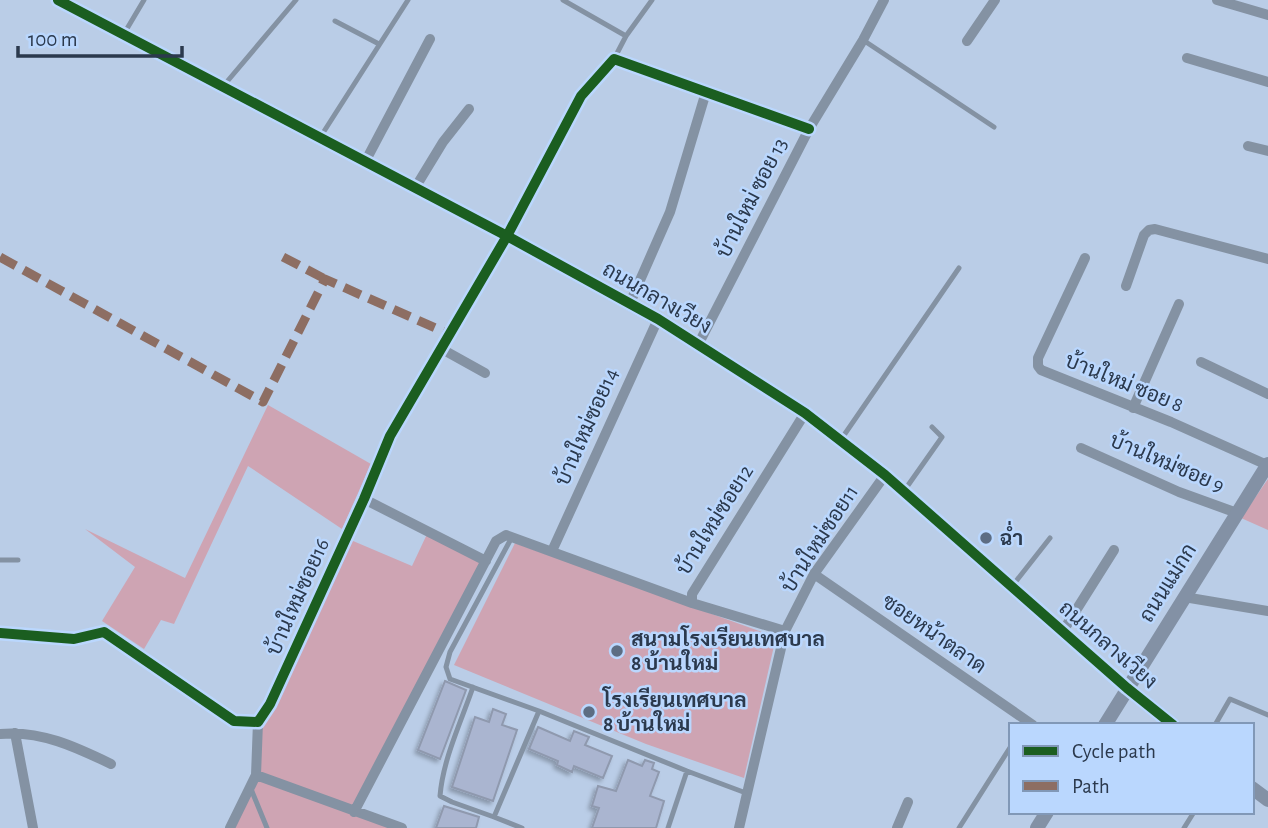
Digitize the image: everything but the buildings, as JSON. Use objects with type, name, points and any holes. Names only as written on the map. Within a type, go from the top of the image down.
[{"type":"main road","name":"ถนนกลางเวียง","points":[[58,0],[507,236],[699,343],[805,412],[885,475],[1171,723]]},
{"type":"main road","name":"ถนนแม่กก","points":[[1106,723],[1268,464]]},
{"type":"street","name":"บ้านใหม่ ซอย 13","points":[[699,343],[809,129],[884,0]]},
{"type":"street","points":[[967,41],[995,0]]},
{"type":"street","points":[[1217,0],[1268,15]]},
{"type":"street","points":[[365,162],[430,39]]},
{"type":"street","points":[[1187,58],[1268,82]]},
{"type":"street","points":[[614,59],[809,129]]},
{"type":"street","name":"บ้านใหม่ซอย16","points":[[258,722],[270,704],[390,436],[507,236],[581,96],[614,59]]},
{"type":"street","points":[[630,303],[670,212],[706,92]]},
{"type":"street","points":[[415,188],[448,133],[469,108]]},
{"type":"street","points":[[1248,146],[1268,151]]},
{"type":"street","points":[[1126,286],[1144,235],[1149,230],[1155,229],[1268,259]]},
{"type":"street","name":"บ้านใหม่ ซอย 8","points":[[1085,258],[1038,358],[1041,370],[1268,464]]},
{"type":"street","points":[[1133,408],[1179,304]]},
{"type":"street","name":"บ้านใหม่ซอย14","points":[[552,551],[658,318]]},
{"type":"street","points":[[440,348],[485,373]]},
{"type":"street","points":[[1201,362],[1268,394]]},
{"type":"street","name":"บ้านใหม่ซอย12","points":[[785,631],[692,603],[692,594],[805,412]]},
{"type":"street","name":"บ้านใหม่ซอย 9","points":[[1081,448],[1179,492],[1237,513]]},
{"type":"street","name":"บ้านใหม่ซอย11","points":[[739,828],[785,631],[814,574],[885,475]]},
{"type":"street","points":[[364,499],[486,561]]},
{"type":"street","points":[[354,811],[496,541],[506,535],[692,603]]},
{"type":"street","points":[[1063,631],[1114,550]]},
{"type":"street","name":"ซอยหน้าตลาด","points":[[814,574],[1028,723]]},
{"type":"street","points":[[1184,597],[1268,611]]},
{"type":"street","points":[[0,633],[74,639],[104,632],[234,721],[258,722],[256,775],[230,828]]},
{"type":"street","points":[[0,734],[15,733],[50,738],[111,764]]},
{"type":"street","points":[[15,733],[33,828]]},
{"type":"street","points":[[256,775],[402,828]]},
{"type":"street","points":[[897,828],[908,802]]},
{"type":"lane","points":[[124,35],[144,0]]},
{"type":"lane","points":[[223,87],[296,0]]},
{"type":"lane","points":[[320,138],[408,0]]},
{"type":"lane","points":[[563,0],[626,36]]},
{"type":"lane","points":[[614,59],[626,36],[652,0]]},
{"type":"lane","points":[[335,22],[379,44]]},
{"type":"lane","points":[[863,40],[994,127]]},
{"type":"lane","points":[[841,440],[958,268]]},
{"type":"lane","points":[[904,492],[942,436],[932,427]]},
{"type":"lane","points":[[512,537],[450,652],[446,667],[450,679],[539,711],[746,793]]},
{"type":"lane","points":[[1012,587],[1050,538]]},
{"type":"lane","points":[[0,560],[18,560]]},
{"type":"lane","points":[[473,687],[444,769],[440,796],[522,828]]},
{"type":"lane","points":[[1216,723],[1230,699],[1268,715]]},
{"type":"lane","points":[[494,817],[539,711]]},
{"type":"lane","points":[[959,828],[1009,749]]},
{"type":"lane","points":[[668,828],[687,771]]},
{"type":"lane","points":[[250,786],[267,828]]},
{"type":"shaded area","points":[[268,405],[371,464],[342,529],[248,466],[174,624],[161,620],[144,649],[102,621],[135,567],[85,529],[185,578]]},
{"type":"shaded area","points":[[1268,479],[1268,530],[1241,518]]},
{"type":"shaded area","points":[[428,532],[486,561],[355,810],[405,828],[234,828],[255,775],[258,722],[346,538],[412,566]]},
{"type":"shaded area","name":"สนามโรงเรียนเทศบาล 8 บ้านใหม่","points":[[515,543],[776,637],[744,778],[646,744],[454,665]]},
{"type":"marked path","points":[[0,257],[263,402],[325,279],[449,334]]},
{"type":"marked path","points":[[283,257],[325,279]]},
{"type":"cycle path","points":[[58,0],[507,236],[658,319],[805,413],[885,475],[1127,688],[1171,723]]},
{"type":"cycle path","points":[[0,633],[74,639],[104,632],[234,721],[258,722],[270,704],[390,436],[507,236],[581,96],[614,59],[809,129]]},
{"type":"place","name":"ฉ่ำ","points":[[986,538]]},
{"type":"place","name":"สนามโรงเรียนเทศบาล 8 บ้านใหม่","points":[[617,651]]},
{"type":"place","name":"โรงเรียนเทศบาล 8 บ้านใหม่","points":[[589,712]]}]
